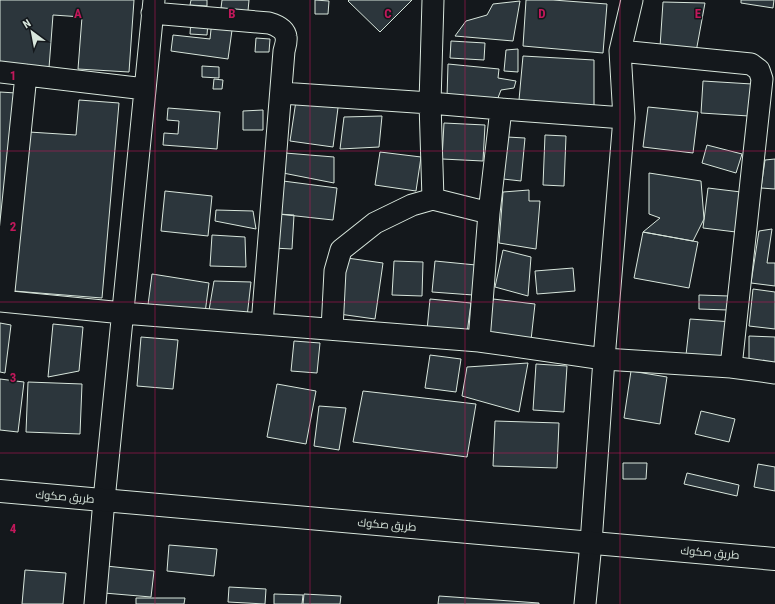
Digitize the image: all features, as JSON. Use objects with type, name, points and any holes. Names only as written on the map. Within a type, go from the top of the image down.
[{"type":"street","points":[[433,0],[430,103],[433,199]]},
{"type":"street","points":[[585,604],[624,118],[620,51],[632,0]]},
{"type":"street","points":[[95,604],[153,7],[269,23],[278,26],[286,37],[262,324]]},
{"type":"street","points":[[620,51],[751,64],[759,70],[762,79],[766,119],[731,367]]},
{"type":"street","points":[[0,72],[145,89]]},
{"type":"street","points":[[26,75],[1,301],[123,313],[479,341],[604,359],[731,367],[775,373]]},
{"type":"street","points":[[281,93],[624,118]]},
{"type":"street","points":[[479,341],[489,213],[501,109]]},
{"type":"street","points":[[332,329],[335,271],[341,250],[376,222],[412,205],[433,199],[489,213]]},
{"type":"street","name":"طريق صكوك","points":[[0,491],[775,559]]},
{"type":"building","points":[[0,0],[134,0],[129,72],[78,69],[82,17],[53,15],[49,68],[0,64]]},
{"type":"building","points":[[191,0],[207,0],[207,6],[190,5]]},
{"type":"building","points":[[222,0],[249,0],[248,11],[221,8]]},
{"type":"building","points":[[315,0],[329,1],[328,14],[315,14]]},
{"type":"building","points":[[412,0],[380,32],[348,1]]},
{"type":"building","points":[[526,0],[553,0],[607,4],[603,53],[523,46]]},
{"type":"building","points":[[741,0],[774,0],[773,8],[741,3]]},
{"type":"building","points":[[520,1],[513,41],[455,36],[466,21],[487,15],[493,4]]},
{"type":"building","points":[[663,2],[705,3],[696,52],[660,47]]},
{"type":"building","points":[[191,20],[208,22],[207,35],[190,34]]},
{"type":"building","points":[[212,20],[233,23],[228,59],[171,51],[173,35],[210,39]]},
{"type":"building","points":[[256,38],[270,39],[269,52],[255,52]]},
{"type":"building","points":[[451,41],[485,43],[484,60],[450,58]]},
{"type":"building","points":[[518,49],[518,72],[504,71],[506,50]]},
{"type":"building","points":[[523,56],[594,60],[594,109],[519,100]]},
{"type":"building","points":[[448,64],[499,69],[498,78],[516,81],[514,88],[501,90],[496,103],[447,97]]},
{"type":"building","points":[[202,66],[219,67],[219,78],[202,77]]},
{"type":"building","points":[[214,79],[223,80],[222,89],[213,89]]},
{"type":"building","points":[[703,81],[752,84],[749,116],[701,113]]},
{"type":"building","points":[[0,92],[16,93],[0,253]]},
{"type":"building","points":[[297,94],[339,100],[333,147],[290,141]]},
{"type":"building","points":[[79,100],[119,103],[102,298],[14,291],[29,132],[76,135]]},
{"type":"building","points":[[648,107],[698,112],[693,153],[643,147]]},
{"type":"building","points":[[168,108],[220,112],[217,149],[163,145],[164,133],[178,134],[179,121],[167,120]]},
{"type":"building","points":[[263,110],[263,130],[243,130],[243,111]]},
{"type":"building","points":[[382,116],[379,147],[340,149],[344,117]]},
{"type":"building","points":[[444,123],[485,125],[483,161],[442,159]]},
{"type":"building","points":[[545,135],[566,136],[564,186],[543,185]]},
{"type":"building","points":[[507,137],[525,138],[521,181],[503,179]]},
{"type":"building","points":[[707,145],[742,154],[736,173],[702,163]]},
{"type":"building","points":[[380,152],[421,157],[416,191],[375,185]]},
{"type":"building","points":[[285,153],[334,157],[334,183],[283,173]]},
{"type":"building","points":[[775,159],[775,189],[761,188],[765,160]]},
{"type":"building","points":[[649,173],[701,181],[704,219],[693,241],[643,232],[660,218],[649,214]]},
{"type":"building","points":[[283,181],[337,188],[333,220],[278,214]]},
{"type":"building","points":[[708,188],[741,192],[736,232],[703,228]]},
{"type":"building","points":[[529,190],[529,201],[540,201],[536,249],[499,243],[503,192]]},
{"type":"building","points":[[165,191],[212,196],[208,236],[161,231]]},
{"type":"building","points":[[216,210],[253,211],[256,229],[215,221]]},
{"type":"building","points":[[278,214],[294,215],[292,249],[273,248]]},
{"type":"building","points":[[772,229],[767,263],[775,263],[775,286],[751,283],[759,231]]},
{"type":"building","points":[[643,232],[698,242],[689,288],[634,278]]},
{"type":"building","points":[[212,235],[245,237],[246,267],[210,266]]},
{"type":"building","points":[[503,250],[531,257],[528,296],[495,287]]},
{"type":"building","points":[[347,258],[383,263],[375,319],[339,314]]},
{"type":"building","points":[[394,261],[423,262],[422,296],[392,295]]},
{"type":"building","points":[[435,261],[476,265],[473,295],[432,292]]},
{"type":"building","points":[[573,268],[575,291],[537,294],[535,271]]},
{"type":"building","points":[[152,274],[209,283],[205,313],[148,305]]},
{"type":"building","points":[[214,281],[251,282],[247,317],[208,316]]},
{"type":"building","points":[[753,289],[775,292],[775,329],[749,326]]},
{"type":"building","points":[[699,295],[729,296],[728,310],[699,309]]},
{"type":"building","points":[[430,299],[471,303],[467,333],[427,330]]},
{"type":"building","points":[[493,299],[535,304],[531,340],[489,336]]},
{"type":"building","points":[[690,319],[733,322],[729,358],[686,355]]},
{"type":"building","points":[[0,323],[11,325],[5,373],[0,372]]},
{"type":"building","points":[[53,324],[83,327],[79,371],[48,377]]},
{"type":"building","points":[[749,336],[775,337],[775,366],[749,363]]},
{"type":"building","points":[[141,337],[178,340],[173,389],[137,386]]},
{"type":"building","points":[[294,341],[320,343],[317,373],[291,371]]},
{"type":"building","points":[[430,355],[461,359],[456,392],[425,388]]},
{"type":"building","points":[[528,363],[519,412],[462,396],[467,367]]},
{"type":"building","points":[[536,364],[567,366],[564,412],[533,410]]},
{"type":"building","points":[[631,371],[667,377],[660,424],[624,418]]},
{"type":"building","points":[[0,379],[24,382],[18,432],[0,430]]},
{"type":"building","points":[[28,382],[82,384],[80,434],[26,432]]},
{"type":"building","points":[[277,384],[316,391],[306,444],[267,437]]},
{"type":"building","points":[[363,391],[476,404],[467,457],[353,442]]},
{"type":"building","points":[[319,406],[346,408],[339,450],[314,446]]},
{"type":"building","points":[[701,411],[735,419],[729,442],[695,434]]},
{"type":"building","points":[[495,421],[559,423],[557,468],[493,466]]},
{"type":"building","points":[[623,463],[647,463],[646,479],[623,479]]},
{"type":"building","points":[[758,464],[775,467],[775,491],[754,487]]},
{"type":"building","points":[[687,473],[739,485],[737,496],[684,484]]},
{"type":"building","points":[[169,545],[217,549],[214,576],[167,571]]},
{"type":"building","points":[[106,566],[154,571],[151,597],[104,593]]},
{"type":"building","points":[[25,570],[66,573],[63,604],[22,604]]},
{"type":"building","points":[[229,587],[266,589],[265,604],[228,602]]},
{"type":"building","points":[[274,594],[303,595],[302,604],[274,604]]},
{"type":"building","points":[[304,594],[341,596],[340,604],[303,604]]},
{"type":"building","points":[[439,596],[539,603],[539,604],[438,604]]},
{"type":"building","points":[[136,598],[185,598],[184,604],[136,604]]}]
